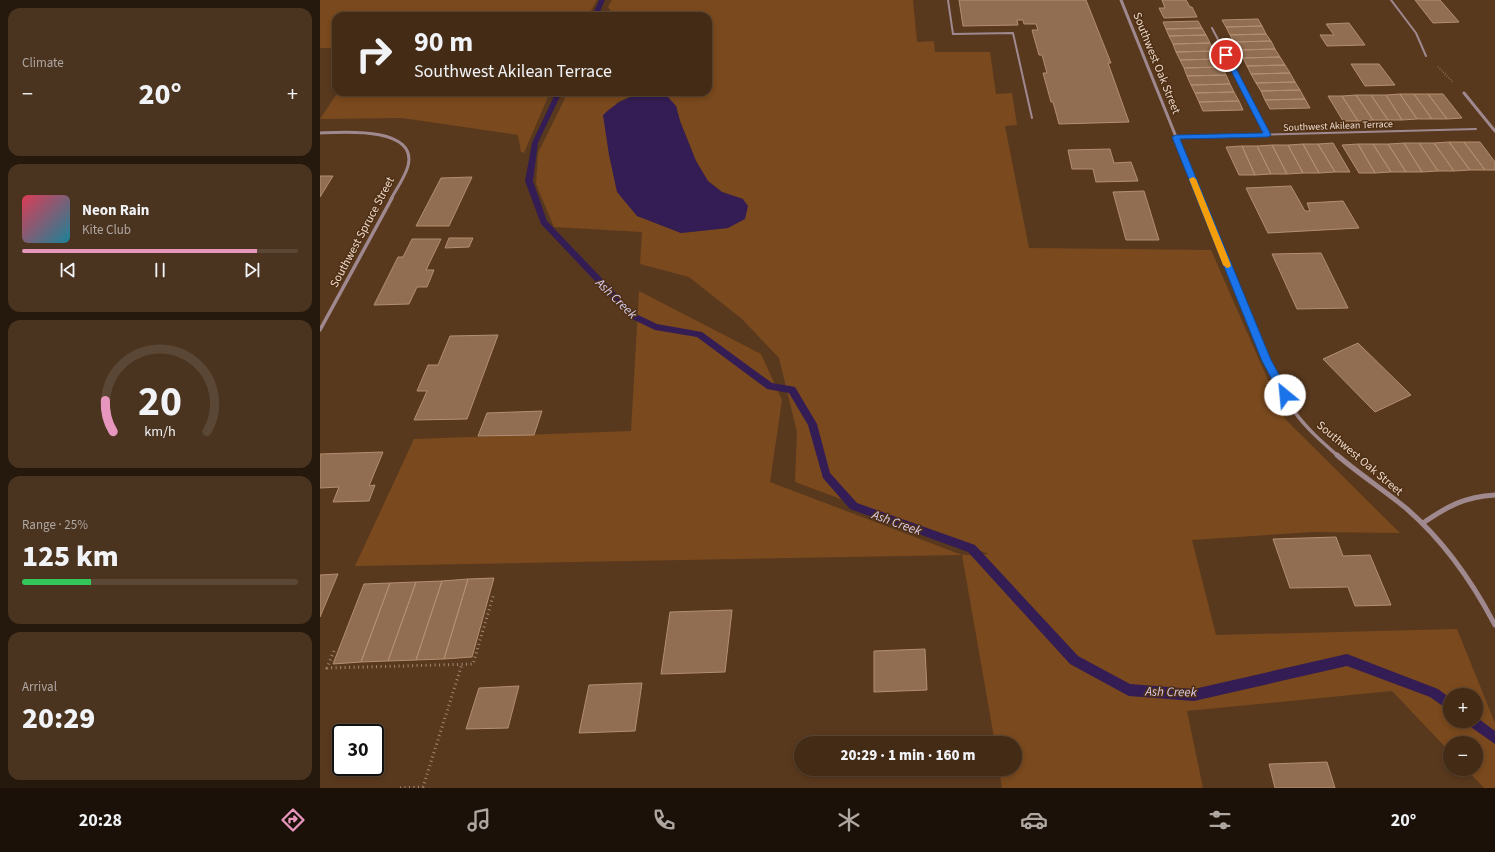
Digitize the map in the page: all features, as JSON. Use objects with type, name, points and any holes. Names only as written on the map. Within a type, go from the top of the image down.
[{"type":"street","name":"Southwest Oak Street","points":[[1121,0],[1267,361],[1294,411],[1335,453],[1423,523],[1450,552],[1495,625]]},
{"type":"street","points":[[1464,93],[1495,131]]},
{"type":"street","name":"Southwest Spruce Street","points":[[320,133],[368,134],[386,137],[400,143],[408,152],[408,165],[402,179],[320,330]]},
{"type":"street","points":[[1423,523],[1452,503],[1477,495],[1495,495]]},
{"type":"lane","points":[[948,0],[952,34],[1013,33],[1032,118]]},
{"type":"lane","points":[[1391,0],[1416,34],[1426,56]]},
{"type":"lane","points":[[1212,28],[1268,135]]},
{"type":"lane","name":"Southwest Akilean Terrace","points":[[1176,137],[1476,129]]},
{"type":"path","points":[[1426,56],[1464,93]]},
{"type":"path","points":[[334,651],[327,668],[473,664],[494,593]]},
{"type":"path","points":[[400,788],[423,787],[462,664]]},
{"type":"shaded area","points":[[320,0],[597,0],[590,12],[332,12],[332,48],[320,48]]},
{"type":"shaded area","points":[[612,0],[913,0],[917,42],[934,41],[935,52],[990,52],[996,94],[1012,93],[1017,125],[1005,126],[1029,248],[1211,250],[1285,419],[1400,533],[1312,532],[1192,540],[1216,635],[1457,629],[1481,688],[1443,688],[1443,728],[1483,728],[1483,693],[1495,723],[1495,788],[1484,788],[1473,776],[1483,776],[1483,736],[1443,736],[1443,745],[1392,691],[1187,711],[1203,788],[1002,788],[1000,776],[1022,776],[1022,736],[994,736],[962,555],[989,554],[795,482],[797,432],[779,358],[742,319],[689,277],[640,264],[642,232],[554,227],[536,184],[538,153],[566,96],[635,96],[616,103],[638,216],[681,233],[728,228],[743,199],[722,192],[708,181],[696,161],[680,121],[676,106],[658,96],[712,96],[712,12],[611,12],[608,7]]},
{"type":"shaded area","points":[[335,96],[548,96],[524,153],[521,152],[518,135],[402,118],[320,119]]},
{"type":"shaded area","points":[[637,96],[667,96],[676,106],[680,121],[696,161],[708,181],[722,192],[743,199],[748,206],[745,219],[728,228],[681,233],[637,216],[617,192],[609,155],[603,115],[615,105],[626,99]]},
{"type":"shaded area","points":[[639,291],[761,354],[782,400],[770,482],[962,555],[355,566],[414,439],[631,431]]},
{"type":"building","points":[[959,0],[1086,0],[1111,63],[1108,63],[1129,122],[1059,124],[1043,73],[1047,73],[1042,55],[1039,55],[1032,30],[1038,30],[1036,24],[1024,24],[1023,20],[1017,20],[1018,25],[963,26]]},
{"type":"building","points":[[1162,0],[1186,0],[1190,7],[1192,7],[1197,17],[1164,18],[1159,8],[1165,8]]},
{"type":"building","points":[[1415,0],[1440,0],[1459,22],[1433,23]]},
{"type":"building","points":[[1258,19],[1262,26],[1226,27],[1222,20]]},
{"type":"building","points":[[1198,21],[1202,28],[1166,29],[1163,22]]},
{"type":"building","points":[[1349,23],[1365,45],[1327,46],[1320,35],[1334,35],[1326,24]]},
{"type":"building","points":[[1262,26],[1266,34],[1230,35],[1226,27]]},
{"type":"building","points":[[1202,28],[1206,35],[1169,36],[1166,29]]},
{"type":"building","points":[[1266,34],[1271,41],[1234,42],[1230,35]]},
{"type":"building","points":[[1206,35],[1210,43],[1173,44],[1169,36]]},
{"type":"building","points":[[1271,41],[1275,49],[1239,50],[1234,42]]},
{"type":"building","points":[[1210,43],[1214,51],[1176,52],[1173,44]]},
{"type":"building","points":[[1275,49],[1280,57],[1243,58],[1239,50]]},
{"type":"building","points":[[1214,51],[1218,59],[1180,60],[1176,52]]},
{"type":"building","points":[[1280,57],[1285,65],[1247,66],[1243,58]]},
{"type":"building","points":[[1218,59],[1222,67],[1184,68],[1180,60]]},
{"type":"building","points":[[1351,64],[1379,64],[1395,85],[1365,86]]},
{"type":"building","points":[[1285,65],[1290,73],[1251,74],[1247,66]]},
{"type":"building","points":[[1222,67],[1226,75],[1187,76],[1184,68]]},
{"type":"building","points":[[1290,73],[1295,82],[1256,83],[1251,74]]},
{"type":"building","points":[[1226,75],[1230,84],[1191,85],[1187,76]]},
{"type":"building","points":[[1295,82],[1300,90],[1261,91],[1256,83]]},
{"type":"building","points":[[1230,84],[1234,92],[1195,93],[1191,85]]},
{"type":"building","points":[[1300,90],[1305,99],[1265,100],[1261,91]]},
{"type":"building","points":[[1234,92],[1239,101],[1199,102],[1195,93]]},
{"type":"building","points":[[1400,94],[1417,119],[1402,120],[1386,95]]},
{"type":"building","points":[[1400,94],[1414,94],[1432,119],[1417,119]]},
{"type":"building","points":[[1414,94],[1428,94],[1447,119],[1432,119]]},
{"type":"building","points":[[1428,94],[1443,94],[1462,118],[1447,119]]},
{"type":"building","points":[[1356,95],[1373,120],[1358,121],[1342,96]]},
{"type":"building","points":[[1356,95],[1371,95],[1388,120],[1373,120]]},
{"type":"building","points":[[1371,95],[1386,95],[1402,120],[1388,120]]},
{"type":"building","points":[[1328,96],[1342,96],[1358,121],[1343,121]]},
{"type":"building","points":[[1305,99],[1310,108],[1270,109],[1265,100]]},
{"type":"building","points":[[1239,101],[1243,110],[1203,111],[1199,102]]},
{"type":"building","points":[[1449,142],[1464,142],[1485,170],[1470,170]]},
{"type":"building","points":[[1449,142],[1470,170],[1454,171],[1434,143]]},
{"type":"building","points":[[1464,142],[1480,142],[1495,162],[1495,170],[1485,170]]},
{"type":"building","points":[[1333,143],[1350,172],[1335,172],[1318,144]]},
{"type":"building","points":[[1404,143],[1419,143],[1438,171],[1422,172]]},
{"type":"building","points":[[1404,143],[1422,172],[1406,172],[1388,144]]},
{"type":"building","points":[[1419,143],[1434,143],[1454,171],[1438,171]]},
{"type":"building","points":[[1303,144],[1319,173],[1303,173],[1288,145]]},
{"type":"building","points":[[1303,144],[1318,144],[1335,172],[1319,173]]},
{"type":"building","points":[[1358,144],[1373,144],[1391,172],[1375,173]]},
{"type":"building","points":[[1358,144],[1375,173],[1359,173],[1342,145]]},
{"type":"building","points":[[1373,144],[1388,144],[1406,172],[1391,172]]},
{"type":"building","points":[[1272,145],[1287,174],[1271,174],[1257,146]]},
{"type":"building","points":[[1272,145],[1288,145],[1303,173],[1287,174]]},
{"type":"building","points":[[1242,146],[1255,175],[1239,175],[1226,147]]},
{"type":"building","points":[[1242,146],[1257,146],[1271,174],[1255,175]]},
{"type":"building","points":[[1110,149],[1114,163],[1131,162],[1138,181],[1096,182],[1093,169],[1072,169],[1068,150]]},
{"type":"building","points":[[320,176],[333,176],[320,197]]},
{"type":"building","points":[[472,177],[449,226],[416,226],[441,178]]},
{"type":"building","points":[[1291,186],[1305,211],[1310,211],[1307,203],[1343,201],[1359,228],[1268,233],[1246,188]]},
{"type":"building","points":[[1144,191],[1159,240],[1126,240],[1113,192]]},
{"type":"building","points":[[449,238],[473,238],[469,247],[445,248]]},
{"type":"building","points":[[412,239],[441,239],[426,270],[434,270],[427,287],[417,287],[409,304],[374,305],[398,257],[403,257]]},
{"type":"building","points":[[1321,253],[1348,308],[1297,309],[1272,254]]},
{"type":"building","points":[[498,335],[467,419],[414,420],[427,391],[417,391],[428,365],[438,365],[450,336]]},
{"type":"building","points":[[1358,343],[1411,395],[1375,412],[1323,359]]},
{"type":"building","points":[[542,411],[534,435],[478,436],[487,413]]},
{"type":"building","points":[[383,452],[369,486],[375,485],[369,501],[333,502],[339,487],[320,488],[320,454]]},
{"type":"building","points":[[1336,537],[1343,556],[1370,555],[1391,605],[1355,606],[1348,587],[1290,588],[1273,539]]},
{"type":"building","points":[[338,574],[320,617],[320,575]]},
{"type":"building","points":[[494,578],[472,657],[444,659],[468,579]]},
{"type":"building","points":[[468,579],[444,659],[416,660],[442,581]]},
{"type":"building","points":[[442,581],[416,660],[388,661],[416,582]]},
{"type":"building","points":[[416,582],[388,661],[361,662],[390,583]]},
{"type":"building","points":[[390,583],[361,662],[333,664],[364,584]]},
{"type":"building","points":[[732,610],[725,672],[661,674],[670,612]]},
{"type":"building","points":[[925,649],[927,690],[874,692],[874,651]]},
{"type":"building","points":[[642,683],[635,731],[579,733],[589,685]]},
{"type":"building","points":[[519,686],[508,728],[466,729],[479,688]]},
{"type":"building","points":[[1327,762],[1335,788],[1275,788],[1269,764]]},
{"type":"waterway","name":"Ash Creek","points":[[597,12],[602,0]]},
{"type":"waterway","name":"Ash Creek","points":[[557,96],[535,143],[529,181],[544,222],[633,316],[655,327],[699,334],[770,386],[792,390],[812,424],[826,475],[854,506],[971,548],[1074,660],[1129,690],[1194,695],[1347,660],[1434,693],[1443,700]]},
{"type":"waterway","name":"Ash Creek","points":[[1481,728],[1495,738]]},
{"type":"slow traffic","points":[[1193,179],[1227,265]]},
{"type":"route","points":[[1226,55],[1268,135],[1176,137],[1267,361],[1285,395]]}]
